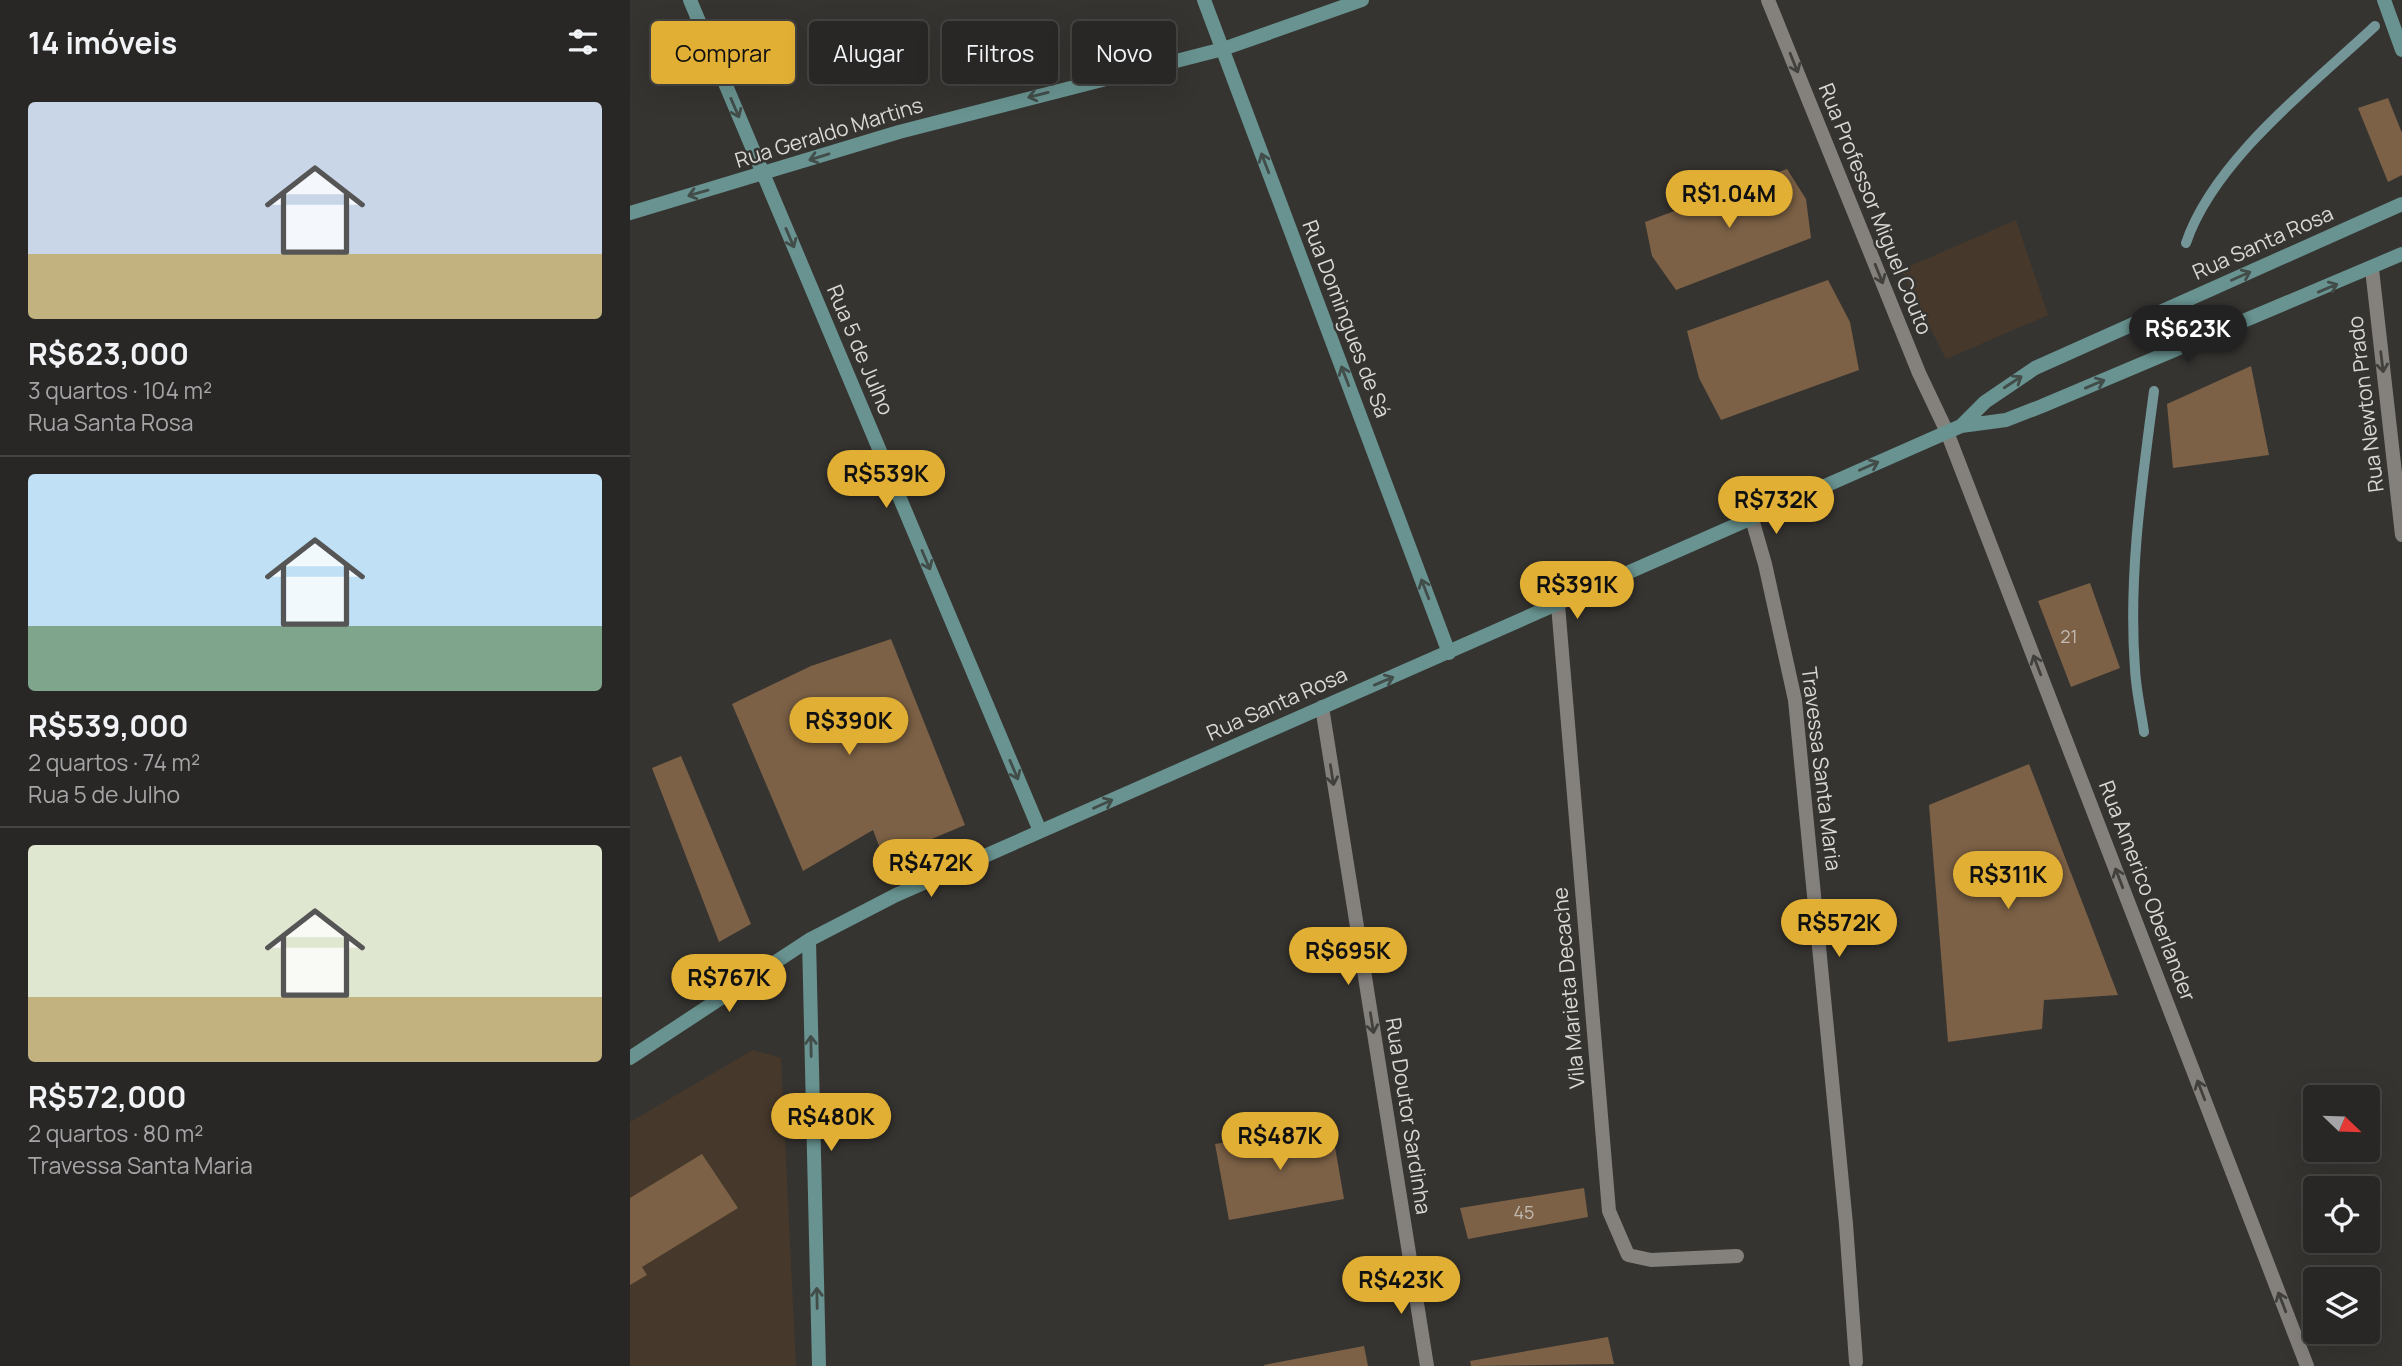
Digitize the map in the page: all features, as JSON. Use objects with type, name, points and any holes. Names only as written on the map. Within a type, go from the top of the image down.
[{"type":"street","name":"Rua 5 de Julho","points":[[690,0],[1040,831]]},
{"type":"street","name":"Rua Domingues de Sá","points":[[1204,0],[1449,653]]},
{"type":"street","name":"Rua Geraldo Martins","points":[[630,213],[924,125],[1223,49],[1362,0]]},
{"type":"street","name":"Rua Professor Miguel Couto","points":[[1768,0],[1919,373],[1954,429]]},
{"type":"street","points":[[2384,0],[2402,50]]},
{"type":"street","name":"Rua Santa Rosa","points":[[1954,429],[1991,397],[2035,368],[2402,204]]},
{"type":"street","name":"Rua Santa Rosa","points":[[630,1058],[809,940],[896,895],[1954,429],[1997,422],[2042,407],[2372,270],[2402,254]]},
{"type":"street","name":"Rua Newton Prado","points":[[2372,270],[2402,534]]},
{"type":"street","name":"Rua Americo Oberlander","points":[[1954,429],[2307,1366]]},
{"type":"street","name":"Travessa Santa Maria","points":[[1752,519],[1765,564],[1795,700],[1845,1211],[1856,1362]]},
{"type":"street","name":"Vila Marieta Decache","points":[[1558,605],[1609,1211],[1628,1255],[1651,1260],[1737,1256]]},
{"type":"street","name":"Rua Doutor Sardinha","points":[[1322,707],[1427,1366]]},
{"type":"street","points":[[809,940],[819,1366]]},
{"type":"shaded area","points":[[2016,220],[2048,315],[1946,359],[1901,270]]},
{"type":"shaded area","points":[[753,1050],[781,1058],[796,1366],[630,1366],[630,1122]]},
{"type":"building","points":[[2388,98],[2402,133],[2402,175],[2388,182],[2358,108]]},
{"type":"building","points":[[1787,169],[1806,199],[1811,238],[1676,290],[1652,256],[1645,222]]},
{"type":"building","points":[[1828,280],[1850,322],[1859,370],[1721,420],[1699,378],[1687,331]]},
{"type":"building","points":[[2251,366],[2269,455],[2173,468],[2167,404]]},
{"type":"building","points":[[2090,583],[2120,668],[2071,687],[2038,601]]},
{"type":"building","points":[[891,639],[965,825],[884,859],[873,830],[803,871],[732,704],[811,666]]},
{"type":"building","points":[[681,756],[751,924],[719,942],[652,768]]},
{"type":"building","points":[[2029,764],[2118,995],[2044,1000],[2042,1029],[1948,1042],[1929,805]]},
{"type":"building","points":[[1331,1124],[1344,1199],[1229,1220],[1215,1144]]},
{"type":"building","points":[[702,1154],[738,1208],[642,1267],[647,1275],[630,1285],[630,1198]]},
{"type":"building","points":[[1584,1188],[1588,1217],[1468,1239],[1460,1208]]},
{"type":"building","points":[[1608,1337],[1614,1364],[1471,1366],[1470,1361]]},
{"type":"building","points":[[1364,1346],[1368,1366],[1264,1366],[1264,1365]]},
{"type":"waterway","points":[[2186,243],[2218,182],[2241,153],[2375,26]]},
{"type":"waterway","points":[[2144,732],[2136,677],[2133,599],[2137,529],[2154,391]]}]
